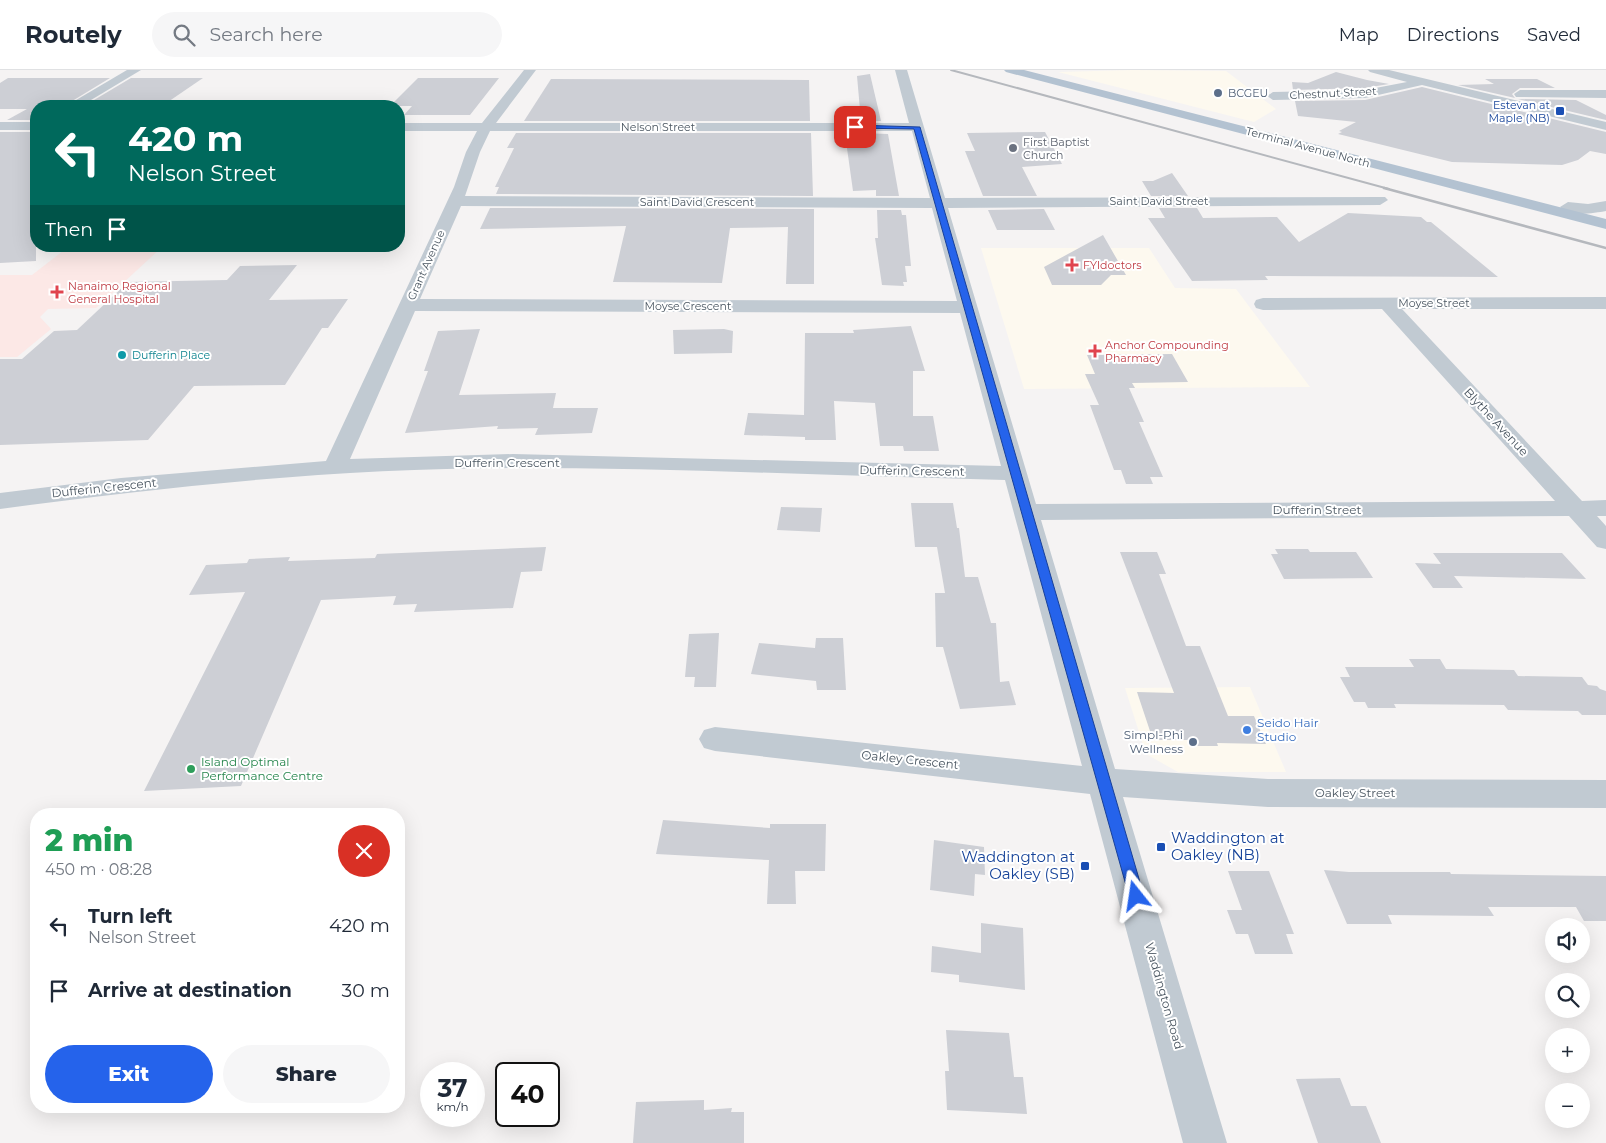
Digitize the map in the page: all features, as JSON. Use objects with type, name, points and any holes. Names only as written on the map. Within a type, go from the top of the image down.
[{"type":"main road","name":"Terminal Avenue North","points":[[1010,70],[1606,224]]},
{"type":"main road","name":"Terminal Avenue North","points":[[1041,70],[1606,216]]},
{"type":"street","points":[[82,100],[135,70]]},
{"type":"street","name":"Grant Avenue","points":[[335,467],[456,201],[473,152],[485,128],[530,70]]},
{"type":"street","name":"Waddington Road","points":[[901,70],[1205,1143]]},
{"type":"street","points":[[1374,70],[1606,126]]},
{"type":"street","name":"Chestnut Street","points":[[1273,96],[1365,94],[1422,82]]},
{"type":"street","points":[[1474,94],[1606,94]]},
{"type":"street","points":[[0,126],[30,126]]},
{"type":"street","name":"Nelson Street","points":[[405,128],[917,127]]},
{"type":"street","name":"Saint David Street","points":[[938,203],[1380,200]]},
{"type":"street","name":"Saint David Crescent","points":[[456,201],[938,203]]},
{"type":"street","points":[[1568,207],[1588,209],[1606,206]]},
{"type":"street","name":"Blythe Avenue","points":[[1386,303],[1606,541]]},
{"type":"street","name":"Moyse Street","points":[[1263,304],[1606,303]]},
{"type":"street","name":"Moyse Crescent","points":[[408,305],[969,307]]},
{"type":"street","name":"Dufferin Crescent","points":[[0,501],[121,485],[335,467],[513,461],[1016,473]]},
{"type":"street","name":"Dufferin Street","points":[[1027,512],[1606,508]]},
{"type":"street","name":"Oakley Crescent","points":[[715,740],[1104,782]]},
{"type":"street","name":"Oakley Street","points":[[1104,782],[1268,793],[1606,794]]},
{"type":"shaded area","points":[[1133,70],[1226,71],[1276,109],[1254,122],[1058,72]]},
{"type":"shaded area","points":[[981,248],[1149,248],[1175,288],[1236,289],[1310,387],[1024,389]]},
{"type":"shaded area","name":"Nanaimo Regional General Hospital","points":[[62,252],[157,252],[96,308],[48,309],[40,317],[51,329],[17,357],[0,357],[0,275],[32,275]]},
{"type":"shaded area","points":[[1250,687],[1286,772],[1178,772],[1146,754],[1125,688]]},
{"type":"building","points":[[1336,72],[1389,84],[1365,88],[1293,90],[1292,82],[1308,83]]},
{"type":"building","points":[[870,74],[881,121],[861,121],[857,76]]},
{"type":"building","points":[[8,78],[110,78],[74,100],[30,100],[30,120],[7,120],[27,109],[0,109],[0,83]]},
{"type":"building","points":[[131,78],[203,78],[171,100],[94,100]]},
{"type":"building","points":[[418,78],[499,78],[470,115],[405,115],[412,106],[405,106],[405,100],[396,100]]},
{"type":"building","points":[[551,79],[809,80],[810,121],[524,121]]},
{"type":"building","points":[[1485,79],[1537,79],[1555,88],[1520,88],[1512,94],[1515,98],[1458,85],[1494,84]]},
{"type":"building","points":[[1422,87],[1606,132],[1606,154],[1590,151],[1578,160],[1562,165],[1452,162],[1338,134],[1342,132],[1339,131],[1356,122],[1298,116],[1295,101],[1365,100]]},
{"type":"building","points":[[1518,99],[1576,100],[1606,115],[1606,120]]},
{"type":"building","points":[[0,132],[30,132],[30,252],[36,252],[36,261],[0,263]]},
{"type":"building","name":"First Baptist Church","points":[[1045,132],[1062,164],[1022,167],[1037,196],[983,196],[965,151],[975,151],[967,133]]},
{"type":"building","points":[[516,133],[811,133],[813,196],[496,194],[499,187],[495,187],[514,148],[507,148]]},
{"type":"building","points":[[845,134],[888,134],[899,196],[876,196],[876,190],[853,191]]},
{"type":"building","points":[[1172,173],[1188,196],[1151,196],[1142,181],[1153,181]]},
{"type":"building","points":[[490,208],[814,209],[814,284],[786,284],[788,227],[730,228],[722,283],[613,282],[626,226],[480,229]]},
{"type":"building","points":[[1159,208],[1197,208],[1203,218],[1277,217],[1299,242],[1348,213],[1421,217],[1427,222],[1431,222],[1498,277],[1265,276],[1268,280],[1192,281],[1148,218],[1165,218]]},
{"type":"building","points":[[1044,209],[1055,230],[997,230],[988,210]]},
{"type":"building","points":[[877,210],[901,210],[902,215],[906,215],[911,266],[905,266],[907,282],[903,282],[904,286],[882,285],[875,238],[878,238]]},
{"type":"building","points":[[1103,235],[1126,275],[1111,275],[1101,285],[1052,285],[1044,267]]},
{"type":"building","name":"Dufferin Place","points":[[297,265],[269,300],[348,299],[328,328],[322,328],[285,385],[194,386],[148,440],[0,445],[0,359],[22,359],[54,331],[77,330],[128,282],[227,280],[240,266]]},
{"type":"building","points":[[911,326],[925,371],[913,371],[913,416],[933,416],[939,451],[904,451],[903,446],[880,446],[875,403],[834,401],[836,440],[805,440],[805,437],[744,435],[748,413],[804,415],[805,333],[854,333],[853,330]]},
{"type":"building","points":[[480,329],[459,395],[556,393],[553,408],[598,408],[592,433],[535,435],[538,428],[497,429],[498,426],[405,433],[428,371],[424,371],[438,331]]},
{"type":"building","points":[[724,329],[733,331],[732,353],[674,354],[673,330]]},
{"type":"building","points":[[1172,354],[1188,382],[1132,383],[1135,388],[1129,388],[1144,422],[1139,422],[1163,477],[1150,477],[1153,484],[1126,484],[1121,470],[1114,470],[1090,405],[1099,405],[1085,374],[1095,374],[1087,355]]},
{"type":"building","points":[[911,503],[953,503],[957,528],[959,528],[965,577],[978,577],[991,623],[996,623],[1000,682],[1009,681],[1016,705],[960,709],[943,647],[936,647],[935,593],[945,593],[937,547],[915,547]]},
{"type":"building","points":[[781,507],[822,508],[820,532],[777,530]]},
{"type":"building","points":[[546,547],[542,571],[521,572],[513,608],[414,612],[417,604],[393,605],[396,596],[321,600],[241,786],[144,791],[245,592],[189,595],[206,565],[247,563],[249,559],[290,557],[288,561],[375,558],[377,554]]},
{"type":"building","points":[[1275,549],[1308,549],[1310,552],[1356,552],[1373,578],[1284,579],[1271,554],[1278,554]]},
{"type":"building","points":[[1120,552],[1157,552],[1166,574],[1159,574],[1186,646],[1200,646],[1228,716],[1254,716],[1266,744],[1217,743],[1218,746],[1190,746],[1188,740],[1153,740],[1137,692],[1174,693]]},
{"type":"building","points":[[1433,553],[1562,553],[1586,579],[1454,576],[1463,588],[1433,588],[1415,563],[1441,564]]},
{"type":"building","points":[[719,633],[716,687],[694,687],[695,677],[685,677],[689,634]]},
{"type":"building","points":[[816,638],[843,638],[846,690],[817,690],[816,681],[751,674],[759,643],[815,648]]},
{"type":"building","points":[[1409,659],[1440,659],[1446,669],[1514,670],[1518,676],[1582,677],[1588,685],[1597,686],[1606,691],[1606,715],[1582,715],[1578,711],[1508,710],[1504,705],[1394,704],[1396,708],[1368,708],[1365,702],[1354,702],[1340,677],[1350,677],[1345,667],[1414,667]]},
{"type":"building","points":[[663,820],[770,828],[770,824],[826,824],[825,871],[795,871],[796,904],[767,904],[769,860],[656,854]]},
{"type":"building","points":[[934,840],[984,847],[985,875],[975,874],[974,896],[930,890]]},
{"type":"building","points":[[1324,870],[1606,876],[1606,921],[1590,921],[1590,918],[1582,918],[1576,907],[1488,907],[1494,916],[1388,915],[1392,924],[1347,924]]},
{"type":"building","points":[[1228,871],[1269,871],[1294,934],[1286,934],[1293,954],[1255,954],[1248,934],[1236,934],[1227,910],[1242,910]]},
{"type":"building","points":[[981,923],[1023,928],[1025,990],[959,982],[959,975],[931,972],[932,946],[981,953]]},
{"type":"building","points":[[946,1030],[1009,1033],[1014,1077],[1023,1077],[1027,1114],[947,1110],[945,1071],[949,1071]]},
{"type":"building","points":[[1340,1078],[1351,1106],[1366,1106],[1381,1143],[1318,1143],[1296,1079]]},
{"type":"building","points":[[704,1100],[704,1110],[732,1108],[731,1112],[744,1112],[744,1143],[633,1143],[636,1102]]},
{"type":"railway","points":[[951,70],[1389,189]]},
{"type":"railway","points":[[1384,188],[1606,248]]},
{"type":"place","name":"BCGEU","points":[[1218,93]]},
{"type":"place","name":"Estevan at Maple (NB)","points":[[1560,111]]},
{"type":"place","name":"First Baptist Church","points":[[1013,148]]},
{"type":"place","name":"FYIdoctors","points":[[1072,265]]},
{"type":"place","name":"Nanaimo Regional General Hospital","points":[[57,292]]},
{"type":"place","name":"Anchor Compounding Pharmacy","points":[[1095,351]]},
{"type":"place","name":"Dufferin Place","points":[[122,355]]},
{"type":"place","name":"Seido Hair Studio","points":[[1247,730]]},
{"type":"place","name":"Simpl-Phi Wellness","points":[[1193,742]]},
{"type":"place","name":"Island Optimal Performance Centre","points":[[191,769]]},
{"type":"place","name":"Waddington at Oakley (NB)","points":[[1161,847]]},
{"type":"place","name":"Waddington at Oakley (SB)","points":[[1085,866]]},
{"type":"route","points":[[855,127],[917,127],[1136,896]]}]
